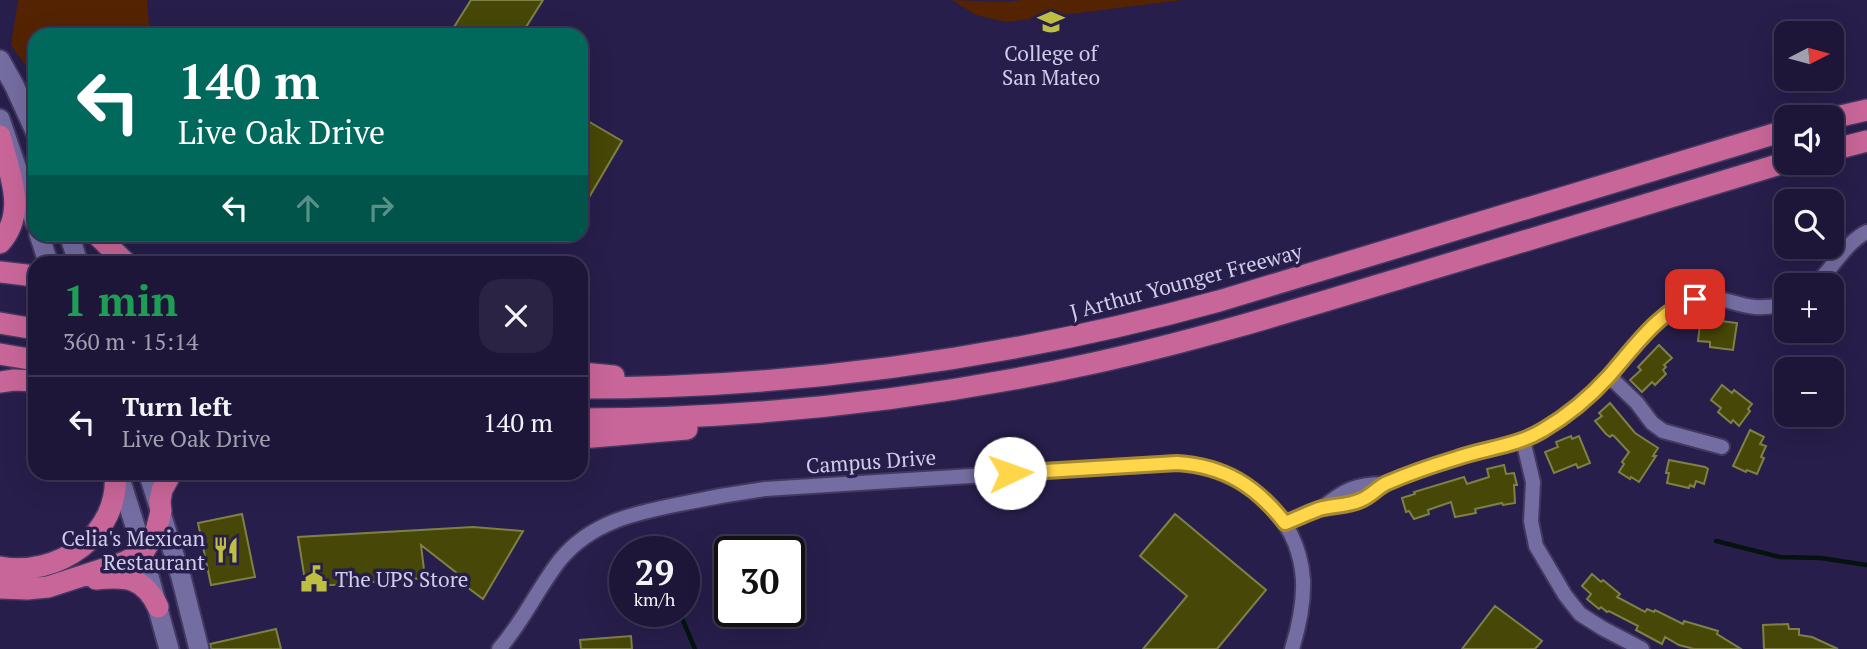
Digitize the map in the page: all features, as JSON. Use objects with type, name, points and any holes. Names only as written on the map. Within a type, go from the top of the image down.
[{"type":"highway","points":[[1844,115],[1867,110]]},
{"type":"highway","name":"J Arthur Younger Freeway","points":[[588,388],[707,385],[921,364],[1129,324],[1208,304],[1774,134]]},
{"type":"highway","points":[[0,136],[15,205],[13,222],[0,243]]},
{"type":"highway","points":[[1844,147],[1867,141]]},
{"type":"highway","points":[[588,437],[676,431],[813,408],[907,397],[1000,382],[1154,349],[1296,310],[1774,166]]},
{"type":"highway","points":[[104,242],[119,256]]},
{"type":"highway","points":[[0,272],[28,275]]},
{"type":"highway","points":[[0,323],[28,328]]},
{"type":"highway","points":[[0,354],[28,359]]},
{"type":"highway","points":[[588,374],[707,385]]},
{"type":"highway","points":[[0,382],[28,381]]},
{"type":"highway","points":[[588,419],[813,408]]},
{"type":"highway","points":[[0,567],[26,569],[44,566],[60,561],[83,546],[100,528],[108,514],[114,497],[115,480]]},
{"type":"highway","points":[[0,588],[48,587],[131,560],[143,553],[156,531],[162,490],[168,480]]},
{"type":"highway","points":[[66,582],[114,578],[134,580],[148,590],[158,607]]},
{"type":"main road","points":[[0,60],[28,115]]},
{"type":"main road","points":[[0,119],[28,201]]},
{"type":"main road","points":[[119,480],[143,553],[169,649]]},
{"type":"main road","points":[[151,480],[181,577],[199,649]]},
{"type":"street","points":[[1826,273],[1851,243],[1867,232]]},
{"type":"street","points":[[1285,523],[1322,508],[1351,488],[1384,484],[1461,456],[1523,440],[1540,432],[1567,414],[1609,376],[1626,354],[1667,314],[1689,301],[1720,298],[1754,307],[1774,306]]},
{"type":"street","points":[[1609,376],[1637,403],[1651,423],[1663,432],[1722,447]]},
{"type":"street","points":[[1523,440],[1533,482],[1531,522],[1536,545],[1565,595],[1580,614],[1642,649]]},
{"type":"street","name":"Campus Drive","points":[[499,649],[561,559],[584,537],[626,516],[735,493],[830,484],[1177,463],[1212,468],[1239,480],[1262,496],[1285,523],[1298,551],[1303,581],[1302,610],[1292,649]]},
{"type":"shaded area","points":[[18,0],[147,0],[149,28],[28,28],[28,69],[11,45]]},
{"type":"shaded area","points":[[952,0],[1183,0],[1006,22],[976,15]]},
{"type":"building","points":[[471,0],[543,0],[525,28],[453,28]]},
{"type":"building","points":[[588,121],[622,141],[588,199]]},
{"type":"building","points":[[1713,320],[1737,323],[1733,350],[1710,347],[1710,342],[1698,341],[1700,324],[1712,325]]},
{"type":"building","points":[[1659,345],[1672,358],[1664,365],[1666,374],[1655,385],[1652,382],[1642,392],[1630,380],[1641,370],[1638,367]]},
{"type":"building","points":[[1722,385],[1732,393],[1734,390],[1752,404],[1739,426],[1718,412],[1721,408],[1711,400]]},
{"type":"building","points":[[1610,403],[1635,433],[1658,448],[1653,456],[1656,456],[1639,482],[1619,472],[1629,452],[1614,436],[1606,434],[1595,421],[1602,416],[1599,413]]},
{"type":"building","points":[[1750,430],[1764,437],[1760,444],[1766,446],[1757,474],[1733,466]]},
{"type":"building","points":[[1571,436],[1572,439],[1579,436],[1590,463],[1578,468],[1576,464],[1554,473],[1545,452],[1558,447],[1556,442]]},
{"type":"building","points":[[1669,460],[1708,469],[1704,484],[1696,481],[1694,487],[1690,485],[1689,488],[1667,483]]},
{"type":"building","points":[[1504,465],[1506,474],[1514,473],[1517,485],[1514,485],[1515,503],[1475,509],[1476,513],[1455,517],[1451,502],[1428,510],[1429,514],[1414,519],[1409,511],[1406,512],[1402,498],[1415,494],[1414,492],[1464,477],[1467,484],[1489,477],[1487,469]]},
{"type":"building","points":[[242,514],[255,577],[211,585],[198,523]]},
{"type":"building","points":[[1175,514],[1266,590],[1217,649],[1143,649],[1187,596],[1140,556]]},
{"type":"building","points":[[473,527],[523,531],[483,599],[455,578],[458,574],[421,545],[425,578],[306,587],[298,537]]},
{"type":"building","points":[[1592,574],[1620,594],[1617,597],[1645,612],[1647,609],[1654,612],[1655,610],[1683,624],[1684,621],[1718,631],[1717,634],[1741,649],[1694,649],[1665,637],[1662,644],[1636,630],[1638,626],[1601,607],[1599,609],[1587,599],[1591,594],[1582,586]]},
{"type":"building","points":[[1495,606],[1542,641],[1535,649],[1462,649]]},
{"type":"building","points":[[1788,624],[1789,629],[1799,629],[1799,635],[1812,637],[1838,649],[1764,649],[1763,625]]},
{"type":"building","points":[[276,629],[281,649],[211,649],[210,644]]},
{"type":"building","points":[[631,636],[632,649],[581,649],[580,640]]},
{"type":"waterway","points":[[1716,541],[1780,557],[1821,558],[1867,565]]},
{"type":"waterway","points":[[686,627],[695,649]]},
{"type":"place","name":"College of San Mateo","points":[[1051,22]]},
{"type":"place","name":"Celia's Mexican Restaurant","points":[[226,550]]},
{"type":"place","name":"The UPS Store","points":[[314,579]]},
{"type":"route","points":[[1010,473],[1191,464],[1212,468],[1250,486],[1269,503],[1285,523],[1322,508],[1360,501],[1384,484],[1461,456],[1523,440],[1540,432],[1587,397],[1667,314],[1695,299]]}]
